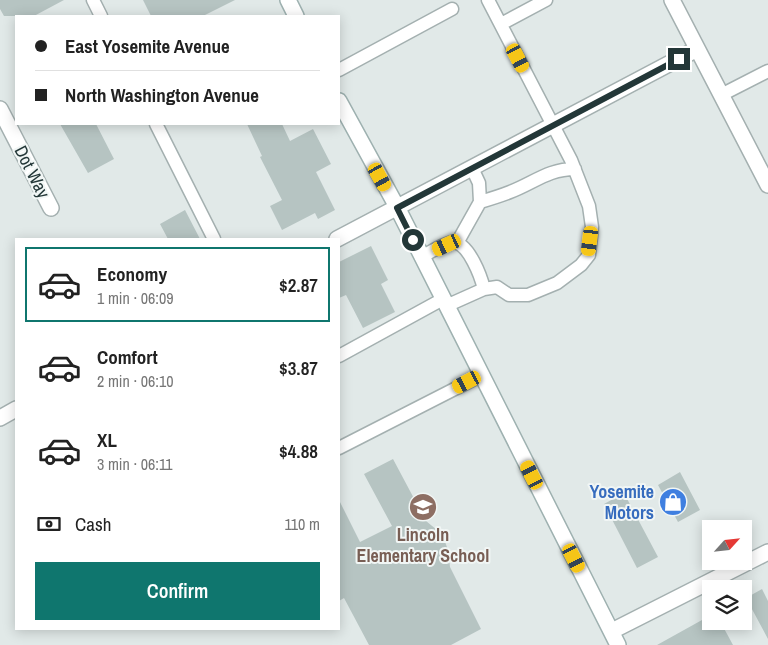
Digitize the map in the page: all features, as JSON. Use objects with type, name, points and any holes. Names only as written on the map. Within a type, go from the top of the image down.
[{"type":"street","points":[[288,0],[296,15]]},
{"type":"street","points":[[672,0],[768,185]]},
{"type":"street","points":[[339,238],[698,49]]},
{"type":"street","points":[[340,103],[397,208],[618,645]]},
{"type":"street","name":"Dot Way","points":[[0,109],[51,208]]},
{"type":"street","points":[[0,418],[15,410]]},
{"type":"street","points":[[612,631],[768,552]]},
{"type":"lane","points":[[93,0],[100,15]]},
{"type":"lane","points":[[340,355],[445,303],[484,289],[497,287],[509,295],[528,295],[557,283],[581,265],[589,254],[592,227],[590,206],[575,169],[488,0]]},
{"type":"lane","points":[[501,24],[546,0]]},
{"type":"lane","points":[[340,69],[452,9]]},
{"type":"lane","points":[[721,95],[768,71]]},
{"type":"lane","points":[[157,125],[213,238]]},
{"type":"lane","points":[[457,243],[480,202],[479,183],[472,168]]},
{"type":"lane","points":[[480,202],[510,192],[547,173],[562,169],[575,169]]},
{"type":"lane","points":[[421,257],[451,242],[457,243],[468,253],[482,280],[484,289]]},
{"type":"lane","points":[[340,447],[482,375]]},
{"type":"building","points":[[0,0],[64,0],[36,15],[4,16],[0,9]]},
{"type":"building","points":[[143,0],[235,0],[205,15],[150,15]]},
{"type":"building","points":[[61,125],[97,125],[114,159],[88,173]]},
{"type":"building","points":[[247,125],[282,125],[290,141],[313,129],[331,164],[316,172],[335,210],[318,219],[315,213],[282,230],[270,206],[282,200],[260,157],[262,156]]},
{"type":"building","points":[[185,210],[199,238],[167,238],[160,224]]},
{"type":"building","points":[[371,246],[388,280],[381,284],[395,312],[363,328],[346,295],[340,298],[340,262]]},
{"type":"building","points":[[393,459],[426,521],[444,539],[448,550],[450,567],[481,629],[451,645],[369,645],[344,598],[340,600],[340,502],[360,542],[392,526],[364,474]]},
{"type":"building","points":[[680,472],[700,510],[678,522],[658,485]]},
{"type":"building","points":[[624,493],[658,557],[637,568],[604,504]]},
{"type":"building","points":[[762,589],[768,601],[768,639],[752,609],[752,595]]},
{"type":"building","points":[[702,620],[702,630],[725,630],[733,645],[657,645]]},
{"type":"place","name":"Yosemite Motors","points":[[673,502]]},
{"type":"place","name":"Lincoln Elementary School","points":[[423,507]]},
{"type":"route","points":[[413,240],[397,208],[679,59]]}]
